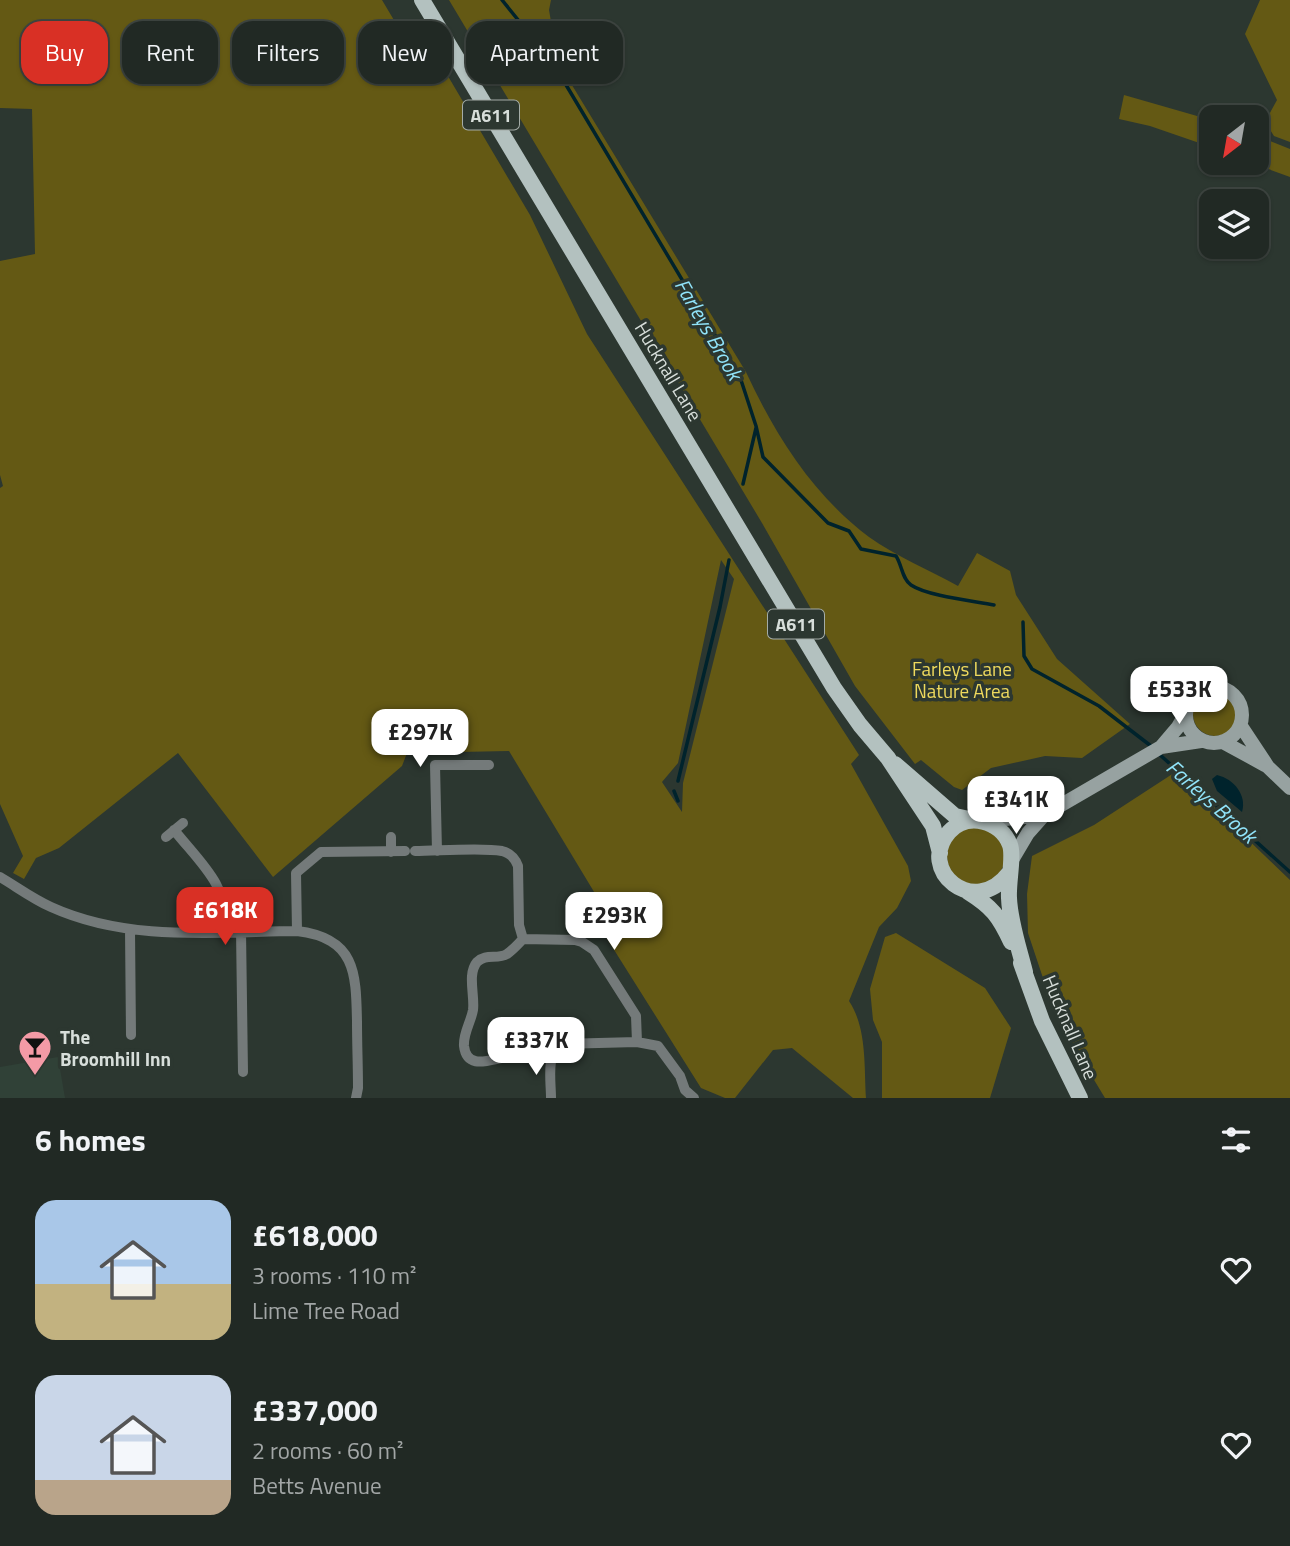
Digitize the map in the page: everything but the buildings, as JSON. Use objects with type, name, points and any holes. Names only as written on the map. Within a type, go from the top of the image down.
[{"type":"main road","name":"Hucknall Lane","points":[[422,0],[834,688],[888,758],[933,827],[946,878],[955,887],[988,904],[1000,917],[1025,972],[1042,1021],[1080,1098]]},
{"type":"main road","name":"Hucknall Lane","points":[[888,758],[956,816],[996,826],[1005,835],[1011,847],[1009,902],[1025,972]]},
{"type":"main road","points":[[940,853],[950,830],[961,823],[979,821]]},
{"type":"main road","points":[[967,892],[991,890],[1001,883],[1010,866]]},
{"type":"street","points":[[1161,747],[1178,727],[1194,695],[1211,687],[1221,687],[1237,698],[1241,707],[1241,726],[1268,766],[1290,788]]},
{"type":"street","points":[[1185,713],[1189,729],[1201,741]]},
{"type":"street","points":[[1010,866],[1028,833],[1044,815],[1161,747],[1201,741],[1223,742],[1231,738],[1241,726]]},
{"type":"street","points":[[1223,742],[1268,766]]},
{"type":"street","points":[[437,851],[435,765],[489,765]]},
{"type":"street","points":[[979,821],[1044,815]]},
{"type":"street","points":[[174,830],[219,885],[227,909],[229,932]]},
{"type":"street","points":[[391,837],[391,852]]},
{"type":"street","points":[[297,931],[296,873],[321,852],[501,851],[516,860],[518,866],[519,925],[523,939]]},
{"type":"street","points":[[0,877],[51,907],[90,921],[130,930],[297,931],[318,933],[337,944],[356,979],[356,1098]]},
{"type":"street","points":[[130,930],[131,1035]]},
{"type":"street","points":[[241,931],[243,1072]]},
{"type":"street","points":[[551,1057],[505,1056],[491,1062],[477,1062],[469,1058],[464,1050],[464,1039],[473,1010],[472,972],[475,965],[488,956],[508,954],[523,939],[575,940],[594,950],[636,1016],[637,1042]]},
{"type":"street","points":[[551,1098],[551,1057],[555,1049],[568,1042],[637,1042],[658,1046],[680,1076],[685,1090],[694,1098]]},
{"type":"shaded area","name":"The Broomhill Inn","points":[[58,1057],[65,1098],[0,1098],[0,1067]]},
{"type":"green space","points":[[0,0],[382,0],[394,21],[358,21],[358,84],[452,83],[530,215],[587,334],[859,755],[851,764],[908,866],[911,881],[897,908],[879,927],[849,1001],[862,1035],[866,1098],[853,1098],[792,1048],[773,1050],[735,1098],[725,1098],[701,1088],[594,918],[608,915],[509,751],[407,753],[402,766],[273,877],[178,753],[59,848],[36,858],[24,879],[13,873],[23,856],[0,804],[0,488],[3,486],[0,475],[0,261],[35,254],[32,109],[0,108]],"holes":[[[721,560],[734,579],[683,783],[682,812],[662,782],[678,763]]]},
{"type":"green space","name":"Farleys Lane Nature Area","points":[[449,0],[551,0],[551,21],[466,21],[466,28]]},
{"type":"green space","points":[[1260,0],[1290,0],[1290,142],[1274,136],[1269,128],[1269,115],[1277,100],[1245,34]]},
{"type":"green space","name":"Farleys Lane Nature Area","points":[[499,84],[571,84],[746,372],[783,441],[830,502],[869,537],[958,586],[977,553],[1010,571],[1016,595],[1057,659],[1130,724],[1082,758],[1045,756],[991,768],[962,790],[954,787],[921,760],[915,764],[855,686],[762,523]]},
{"type":"green space","points":[[1124,95],[1199,117],[1199,143],[1150,126],[1119,119]]},
{"type":"green space","points":[[1269,141],[1290,149],[1290,177],[1269,169]]},
{"type":"green space","points":[[1215,692],[1230,699],[1237,714],[1230,729],[1215,736],[1200,729],[1193,714],[1200,699]]},
{"type":"green space","points":[[1177,771],[1290,880],[1290,1098],[1105,1098],[1056,1017],[1028,933],[1027,894],[1032,856],[1094,825]]},
{"type":"green space","points":[[976,827],[992,832],[1000,840],[1005,856],[1000,872],[992,880],[976,885],[960,880],[952,872],[947,856],[952,840],[960,832]]},
{"type":"green space","points":[[896,933],[985,988],[1011,1028],[990,1098],[882,1098],[882,1042],[873,1020],[870,989],[885,937]]},
{"type":"water","points":[[1217,775],[1229,780],[1238,789],[1243,800],[1242,812],[1217,791],[1212,779]]},
{"type":"waterway","name":"Farleys Brook","points":[[502,0],[553,63],[740,377],[763,457],[828,523],[849,531],[861,549],[896,556],[911,585],[939,595],[994,605]]},
{"type":"waterway","points":[[743,484],[756,428]]},
{"type":"waterway","points":[[678,781],[729,560]]},
{"type":"waterway","name":"Farleys Brook","points":[[1023,622],[1024,656],[1032,669],[1099,706],[1151,746]]},
{"type":"waterway","name":"Farleys Brook","points":[[1159,754],[1290,872]]},
{"type":"waterway","points":[[674,791],[678,801]]},
{"type":"place","name":"The Broomhill Inn","points":[[35,1077]]}]
